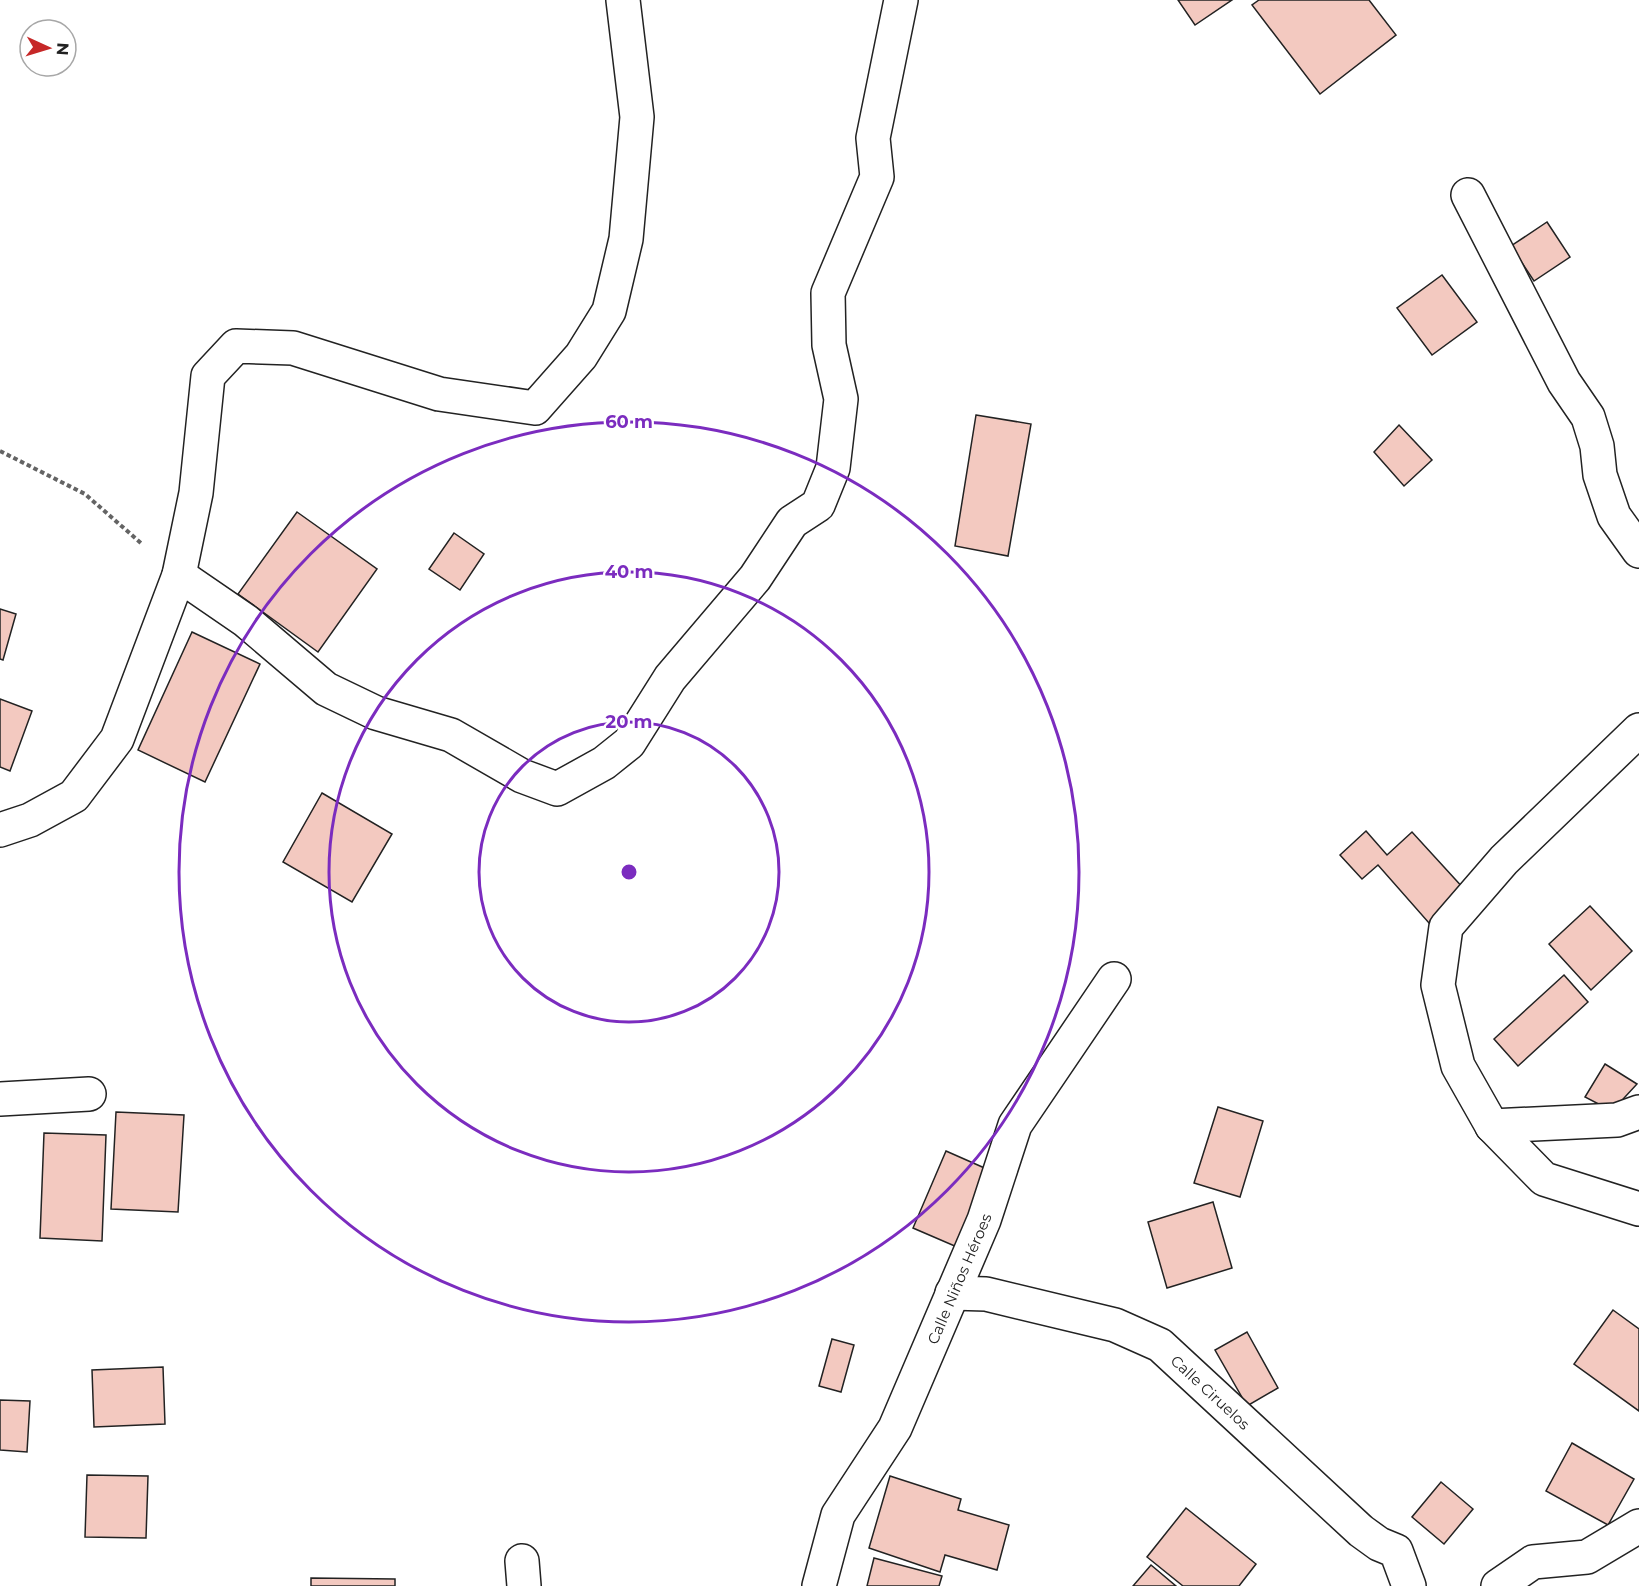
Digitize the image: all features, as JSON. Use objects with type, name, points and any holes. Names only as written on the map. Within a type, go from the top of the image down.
[{"type":"street","points":[[0,830],[30,820],[75,796],[117,739],[179,576],[196,493],[208,376],[236,346],[293,348],[439,394],[535,408],[581,356],[609,311],[626,239],[637,117],[623,0]]},
{"type":"street","points":[[179,576],[246,621],[326,689],[376,713],[451,735],[522,776],[557,789],[604,763],[629,743],[670,678],[754,578],[792,522],[818,505],[833,468],[841,399],[829,345],[828,293],[877,177],[873,138],[900,0]]},
{"type":"street","points":[[1468,195],[1564,382],[1588,417],[1598,446],[1600,475],[1614,516],[1639,551]]},
{"type":"street","points":[[1639,730],[1504,860],[1446,927],[1438,985],[1458,1066],[1492,1126],[1544,1179],[1639,1209]]},
{"type":"street","name":"Calle Niños Héroes","points":[[819,1586],[838,1515],[895,1428],[984,1220],[1015,1125],[1114,979]]},
{"type":"street","points":[[0,1099],[89,1094]]},
{"type":"street","points":[[1492,1126],[1617,1120],[1639,1112]]},
{"type":"street","name":"Calle Ciruelos","points":[[952,1293],[986,1294],[1115,1325],[1160,1345],[1361,1531],[1379,1544],[1396,1551],[1409,1586]]},
{"type":"street","points":[[1498,1586],[1533,1563],[1587,1557],[1639,1526]]},
{"type":"path","points":[[0,451],[85,494],[179,576]]},
{"type":"building","points":[[1178,0],[1232,0],[1195,25]]},
{"type":"building","points":[[1259,0],[1369,0],[1396,35],[1320,94],[1252,5]]},
{"type":"building","points":[[1547,222],[1570,257],[1534,281],[1511,246]]},
{"type":"building","points":[[1442,275],[1477,322],[1432,355],[1397,308]]},
{"type":"building","points":[[976,415],[1031,424],[1008,556],[955,546]]},
{"type":"building","points":[[1399,425],[1432,460],[1404,486],[1374,452]]},
{"type":"building","points":[[297,512],[377,569],[318,652],[238,594]]},
{"type":"building","points":[[454,533],[484,554],[460,590],[429,569]]},
{"type":"building","points":[[0,609],[16,614],[3,660],[0,659]]},
{"type":"building","points":[[192,632],[260,664],[205,782],[138,750]]},
{"type":"building","points":[[0,699],[32,711],[10,771],[0,767]]},
{"type":"building","points":[[322,793],[392,834],[352,902],[283,862]]},
{"type":"building","points":[[1366,831],[1387,855],[1412,832],[1465,890],[1429,923],[1378,865],[1362,879],[1340,855]]},
{"type":"building","points":[[1590,906],[1632,951],[1591,990],[1549,944]]},
{"type":"building","points":[[1564,975],[1588,1002],[1518,1066],[1494,1039]]},
{"type":"building","points":[[1605,1064],[1637,1084],[1612,1111],[1585,1097]]},
{"type":"building","points":[[1218,1107],[1263,1121],[1240,1197],[1194,1183]]},
{"type":"building","points":[[116,1112],[184,1115],[178,1212],[111,1209]]},
{"type":"building","points":[[44,1133],[106,1135],[102,1241],[40,1238]]},
{"type":"building","points":[[946,1151],[989,1170],[957,1247],[913,1228]]},
{"type":"building","points":[[1213,1202],[1232,1268],[1167,1288],[1148,1222]]},
{"type":"building","points":[[1613,1310],[1639,1329],[1639,1411],[1574,1364]]},
{"type":"building","points":[[1247,1332],[1278,1388],[1247,1406],[1215,1350]]},
{"type":"building","points":[[832,1339],[854,1345],[841,1392],[819,1386]]},
{"type":"building","points":[[163,1367],[165,1424],[94,1427],[92,1370]]},
{"type":"building","points":[[0,1400],[30,1401],[27,1452],[0,1450]]},
{"type":"building","points":[[1572,1443],[1634,1479],[1608,1525],[1546,1491]]},
{"type":"building","points":[[87,1475],[148,1476],[146,1538],[85,1537]]},
{"type":"building","points":[[890,1476],[961,1499],[958,1510],[1009,1525],[997,1570],[945,1555],[940,1572],[869,1548]]},
{"type":"building","points":[[1441,1482],[1473,1509],[1444,1544],[1412,1517]]},
{"type":"building","points":[[1186,1508],[1256,1564],[1239,1586],[1183,1586],[1147,1557]]},
{"type":"building","points":[[874,1558],[942,1576],[939,1586],[867,1586]]},
{"type":"building","points":[[1151,1565],[1176,1586],[1133,1586]]},
{"type":"building","points":[[311,1578],[395,1579],[395,1586],[311,1586]]}]
